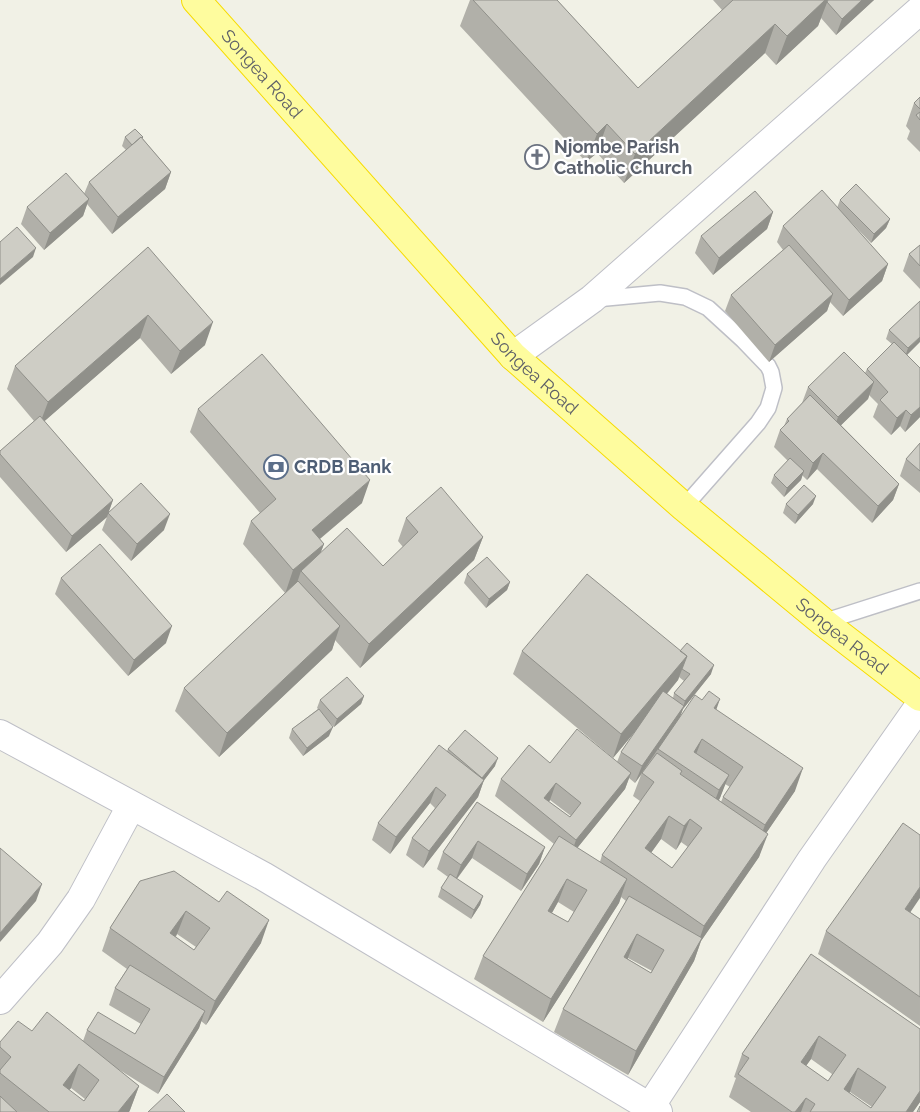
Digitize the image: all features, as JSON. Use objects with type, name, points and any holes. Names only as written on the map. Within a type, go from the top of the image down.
[{"type":"highway","name":"Songea Road","points":[[196,0],[513,356],[684,507],[823,622],[920,696]]},
{"type":"street","points":[[513,356],[592,299],[920,10]]},
{"type":"street","points":[[0,734],[263,876],[654,1110],[812,859],[920,705]]},
{"type":"street","points":[[0,1000],[50,942],[81,899],[131,806]]},
{"type":"lane","points":[[592,299],[660,293],[685,297],[708,308],[743,340],[768,366],[771,372],[774,388],[768,408],[763,416],[684,507]]},
{"type":"lane","points":[[823,622],[920,591]]},
{"type":"building","points":[[473,0],[557,0],[638,88],[733,0],[825,0],[787,36],[775,24],[635,154],[607,124],[597,134]]},
{"type":"building","points":[[828,0],[862,0],[842,19],[827,2]]},
{"type":"building","points":[[920,97],[920,109],[914,103]]},
{"type":"building","points":[[920,112],[920,120],[916,115]]},
{"type":"building","points":[[135,129],[143,137],[132,145],[125,137]]},
{"type":"building","points":[[141,137],[171,172],[118,217],[89,182]]},
{"type":"building","points":[[66,173],[89,199],[50,233],[27,207]]},
{"type":"building","points":[[856,184],[890,219],[874,234],[840,200]]},
{"type":"building","points":[[822,190],[888,264],[849,300],[783,226]]},
{"type":"building","points":[[755,191],[773,212],[719,258],[701,236]]},
{"type":"building","points":[[17,227],[36,248],[0,279],[0,242]]},
{"type":"building","points":[[789,245],[833,294],[775,345],[731,295]]},
{"type":"building","points":[[920,245],[920,266],[909,254]]},
{"type":"building","points":[[148,247],[213,322],[180,351],[148,315],[48,402],[15,366]]},
{"type":"building","points":[[920,301],[920,337],[908,348],[889,330]]},
{"type":"building","points":[[894,342],[920,368],[920,407],[911,415],[906,410],[897,418],[880,400],[888,392],[867,369]]},
{"type":"building","points":[[844,352],[874,382],[838,417],[808,387]]},
{"type":"building","name":"CRDB Bank","points":[[262,354],[370,480],[312,530],[324,544],[293,570],[251,521],[276,499],[198,409]]},
{"type":"building","points":[[810,395],[899,484],[878,506],[823,453],[813,463],[780,430],[789,421],[787,419]]},
{"type":"building","points":[[40,416],[113,500],[72,536],[0,454],[0,451]]},
{"type":"building","points":[[920,443],[920,471],[906,459]]},
{"type":"building","points":[[790,458],[804,471],[787,488],[774,475]]},
{"type":"building","points":[[141,483],[170,514],[137,544],[108,513]]},
{"type":"building","points":[[804,485],[816,496],[798,515],[786,504]]},
{"type":"building","points":[[441,487],[483,537],[369,644],[301,571],[347,528],[383,566],[418,532],[406,518]]},
{"type":"building","points":[[100,544],[172,626],[134,660],[61,578]]},
{"type":"building","points":[[487,557],[510,582],[489,599],[467,574]]},
{"type":"building","points":[[587,574],[687,656],[621,734],[522,651]]},
{"type":"building","points":[[298,581],[340,626],[227,733],[184,688]]},
{"type":"building","points":[[687,643],[714,665],[685,701],[674,693],[690,674],[682,669],[687,656],[680,651]]},
{"type":"building","points":[[347,677],[364,696],[337,719],[320,700]]},
{"type":"building","points":[[663,691],[684,706],[642,766],[621,752]]},
{"type":"building","points":[[709,691],[720,699],[714,708],[803,768],[765,825],[723,797],[743,767],[702,739],[694,752],[729,775],[719,790],[658,749],[695,695],[702,700]]},
{"type":"building","points":[[319,709],[333,727],[307,748],[292,729]]},
{"type":"building","points":[[577,729],[631,773],[576,840],[501,779],[529,745],[550,763]],"holes":[[[556,783],[581,803],[570,817],[544,798]]]},
{"type":"building","points":[[465,730],[498,758],[482,778],[448,749]]},
{"type":"building","points":[[439,745],[484,780],[429,851],[412,838],[446,795],[436,787],[396,837],[378,823]]},
{"type":"building","points":[[657,753],[682,771],[680,774],[768,834],[704,926],[602,855],[654,782],[642,773]],"holes":[[[669,816],[684,826],[690,819],[702,828],[672,868],[645,848]]]},
{"type":"building","points":[[477,802],[545,847],[527,874],[478,841],[461,865],[443,852]]},
{"type":"building","points":[[903,823],[920,835],[920,887],[905,909],[920,919],[920,997],[826,931]]},
{"type":"building","points":[[559,836],[627,879],[551,999],[483,956]],"holes":[[[567,879],[587,890],[568,922],[548,911]]]},
{"type":"building","points":[[0,848],[42,884],[0,933]]},
{"type":"building","points":[[174,871],[219,902],[227,891],[269,920],[215,1001],[110,928],[140,881]],"holes":[[[186,911],[210,928],[194,950],[170,933]]]},
{"type":"building","points":[[450,874],[483,896],[474,910],[441,888]]},
{"type":"building","points":[[629,896],[702,938],[636,1051],[563,1009]],"holes":[[[637,934],[664,950],[651,973],[624,957]]]},
{"type":"building","points":[[811,954],[920,1029],[920,1091],[906,1112],[810,1112],[815,1104],[806,1098],[795,1112],[792,1112],[738,1074],[749,1058],[742,1054]],"holes":[[[819,1036],[846,1055],[828,1081],[801,1062]],[[858,1068],[886,1087],[871,1108],[844,1089]]]},
{"type":"building","points":[[130,965],[205,1011],[164,1077],[87,1030],[98,1012],[135,1034],[150,1009],[115,988]]},
{"type":"building","points":[[47,1012],[139,1086],[118,1112],[49,1112],[0,1073],[0,1070],[11,1057],[0,1047],[0,1042],[18,1021],[32,1031]],"holes":[[[79,1064],[99,1080],[84,1101],[63,1085]]]},
{"type":"building","points":[[167,1094],[185,1112],[148,1112]]},
{"type":"building","points":[[0,1096],[17,1112],[0,1112]]},
{"type":"place","name":"Njombe Parish Catholic Church","points":[[537,157]]},
{"type":"place","name":"CRDB Bank","points":[[276,467]]}]
